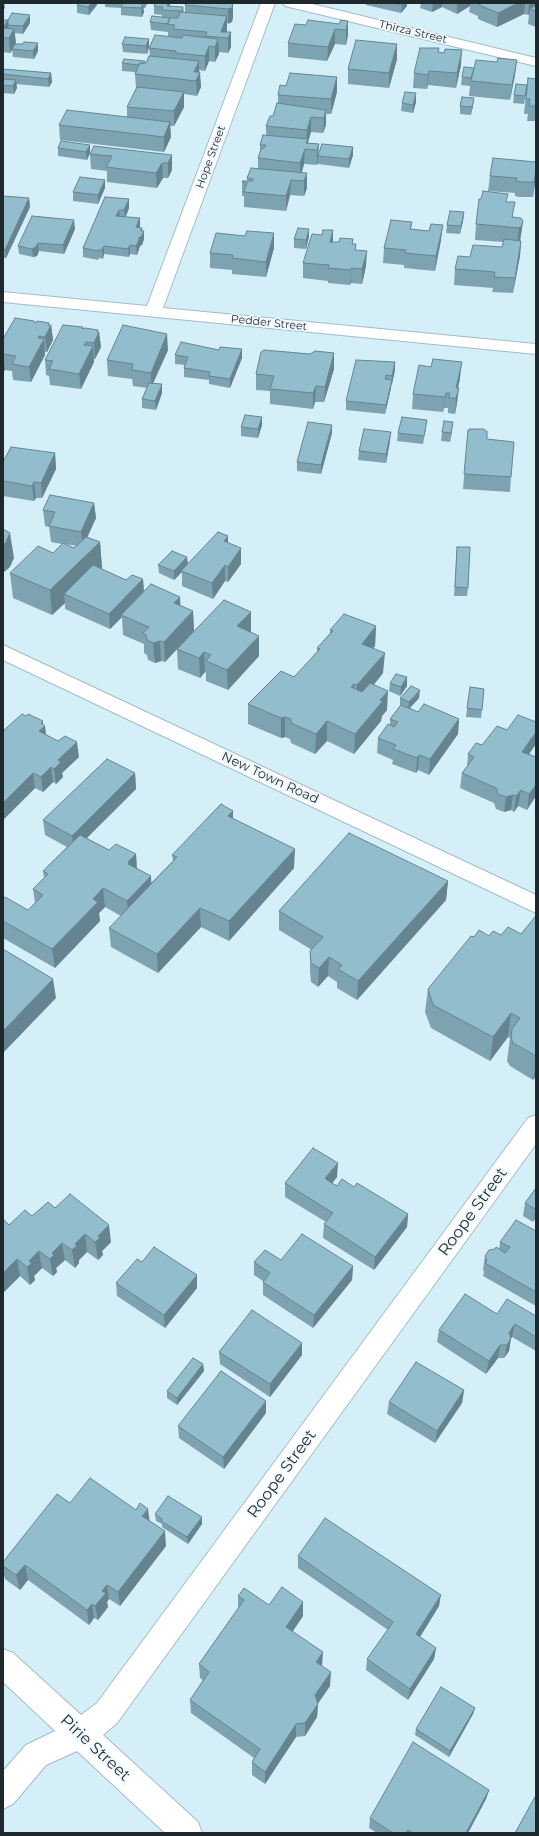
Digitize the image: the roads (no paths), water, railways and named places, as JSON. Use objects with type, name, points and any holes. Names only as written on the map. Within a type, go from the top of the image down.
[{"type":"street","name":"Hope Street","points":[[153,312],[268,3]]},
{"type":"street","name":"Thirza Street","points":[[290,3],[536,62]]},
{"type":"street","name":"Pedder Street","points":[[3,297],[536,348]]},
{"type":"street","name":"New Town Road","points":[[3,652],[536,905]]},
{"type":"street","name":"Roope Street","points":[[3,1794],[36,1755],[80,1736],[107,1713],[536,1125]]},
{"type":"street","name":"Pirie Street","points":[[3,1663],[80,1736],[187,1833]]}]
